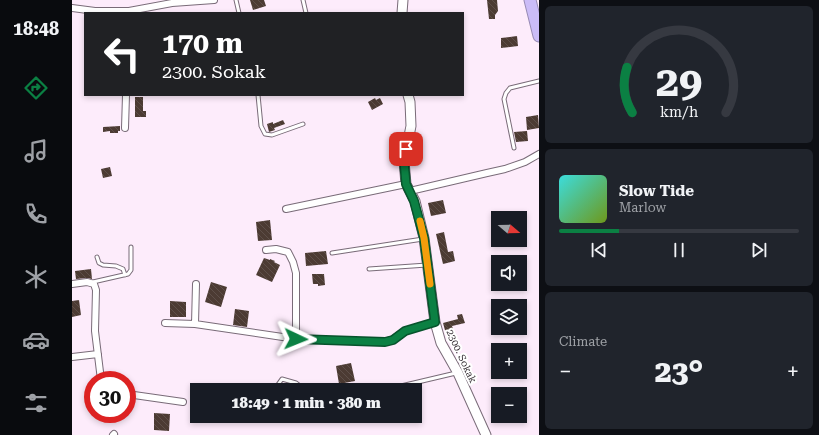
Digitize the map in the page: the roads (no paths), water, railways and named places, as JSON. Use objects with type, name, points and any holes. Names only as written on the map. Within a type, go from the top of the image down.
[{"type":"highway","points":[[530,0],[539,36]]},
{"type":"street","points":[[72,8],[95,12],[129,12],[172,3],[214,0]]},
{"type":"street","points":[[402,12],[403,0]]},
{"type":"street","points":[[126,96],[126,128]]},
{"type":"street","name":"2300. Sokak","points":[[408,96],[411,126],[404,161],[408,187],[414,201],[424,238],[435,322],[441,343],[458,372],[486,435]]},
{"type":"street","points":[[286,209],[505,170],[525,162],[539,154]]},
{"type":"street","points":[[266,250],[276,249],[288,252],[294,262],[296,273],[296,339]]},
{"type":"street","points":[[72,284],[91,283],[94,284],[96,290],[95,331],[100,371]]},
{"type":"street","points":[[195,324],[196,284]]},
{"type":"street","points":[[165,323],[195,324],[296,339],[385,342],[393,340],[405,331],[435,322]]},
{"type":"street","points":[[72,357],[98,354]]},
{"type":"street","points":[[136,395],[183,402]]},
{"type":"lane","points":[[236,0],[240,12]]},
{"type":"lane","points":[[303,0],[306,12]]},
{"type":"lane","points":[[514,148],[504,100],[505,96],[510,88],[539,82]]},
{"type":"lane","points":[[258,96],[261,126],[265,134],[272,135],[303,124]]},
{"type":"lane","points":[[332,253],[414,241],[424,238]]},
{"type":"lane","points":[[91,283],[128,274],[131,270],[131,247]]},
{"type":"lane","points":[[97,257],[99,263],[103,265],[116,266],[123,269],[125,275]]},
{"type":"lane","points":[[369,269],[428,265]]},
{"type":"lane","points":[[413,383],[458,372]]},
{"type":"lane","points":[[280,383],[282,380],[296,383]]}]
